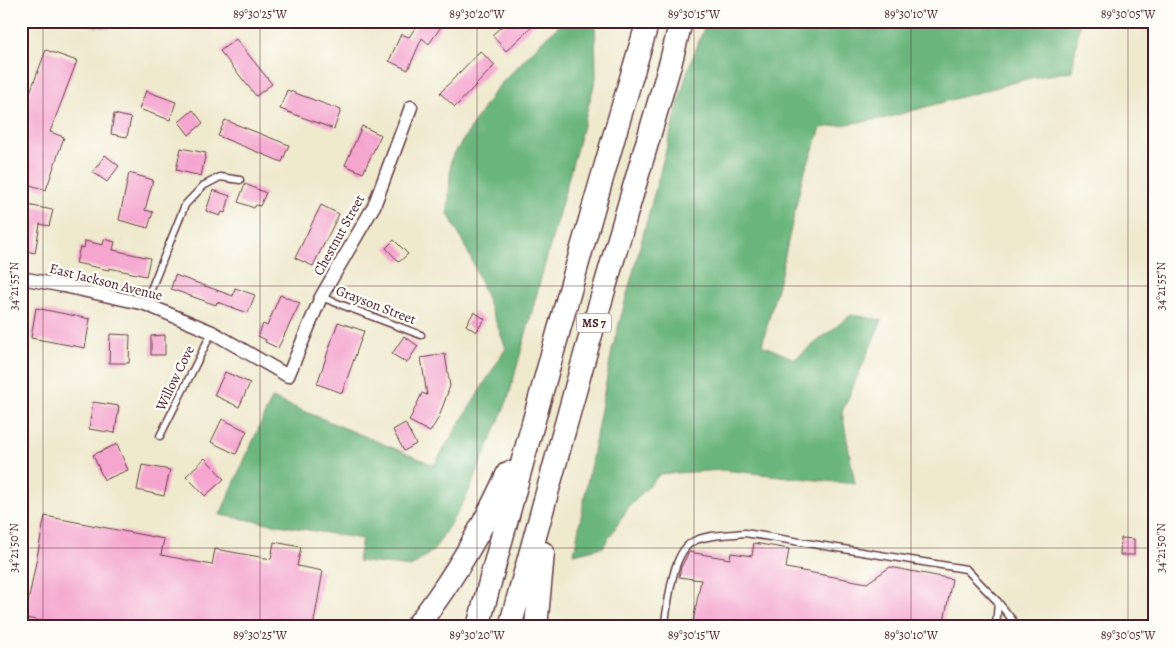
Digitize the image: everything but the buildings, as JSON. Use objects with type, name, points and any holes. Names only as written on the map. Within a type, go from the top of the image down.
[{"type":"highway","name":"MS 7","points":[[478,627],[534,415],[648,21]]},
{"type":"highway","name":"MS 7","points":[[510,627],[584,355],[671,62],[681,21]]},
{"type":"highway","points":[[416,627],[435,602],[473,544],[534,415]]},
{"type":"highway","points":[[536,627],[539,585],[553,473]]},
{"type":"street","name":"Chestnut Street","points":[[288,376],[321,297],[374,206],[412,107]]},
{"type":"street","name":"East Jackson Avenue","points":[[21,278],[145,304],[212,332],[288,376]]},
{"type":"lane","points":[[145,304],[185,205],[204,186],[220,177],[240,180]]},
{"type":"lane","name":"Grayson Street","points":[[321,297],[421,335]]},
{"type":"lane","name":"Willow Cove","points":[[160,436],[212,332]]},
{"type":"lane","points":[[664,627],[675,567],[679,555],[685,548],[694,541],[745,533],[966,569],[998,602],[1018,627]]},
{"type":"lane","points":[[996,627],[998,602]]},
{"type":"green space","points":[[565,21],[595,21],[596,78],[508,399],[466,498],[434,550],[411,567],[358,561],[362,539],[220,515],[272,398],[434,465],[506,348],[471,258],[448,213],[451,159],[495,90],[546,37]]},
{"type":"green space","points":[[707,21],[1080,21],[1072,71],[1030,78],[886,118],[821,128],[802,179],[781,273],[762,345],[795,359],[851,315],[882,320],[842,412],[855,484],[723,470],[660,474],[628,508],[603,547],[574,554],[612,350],[687,72]]},
{"type":"water","points":[[85,21],[110,21],[109,28],[84,24]]}]
